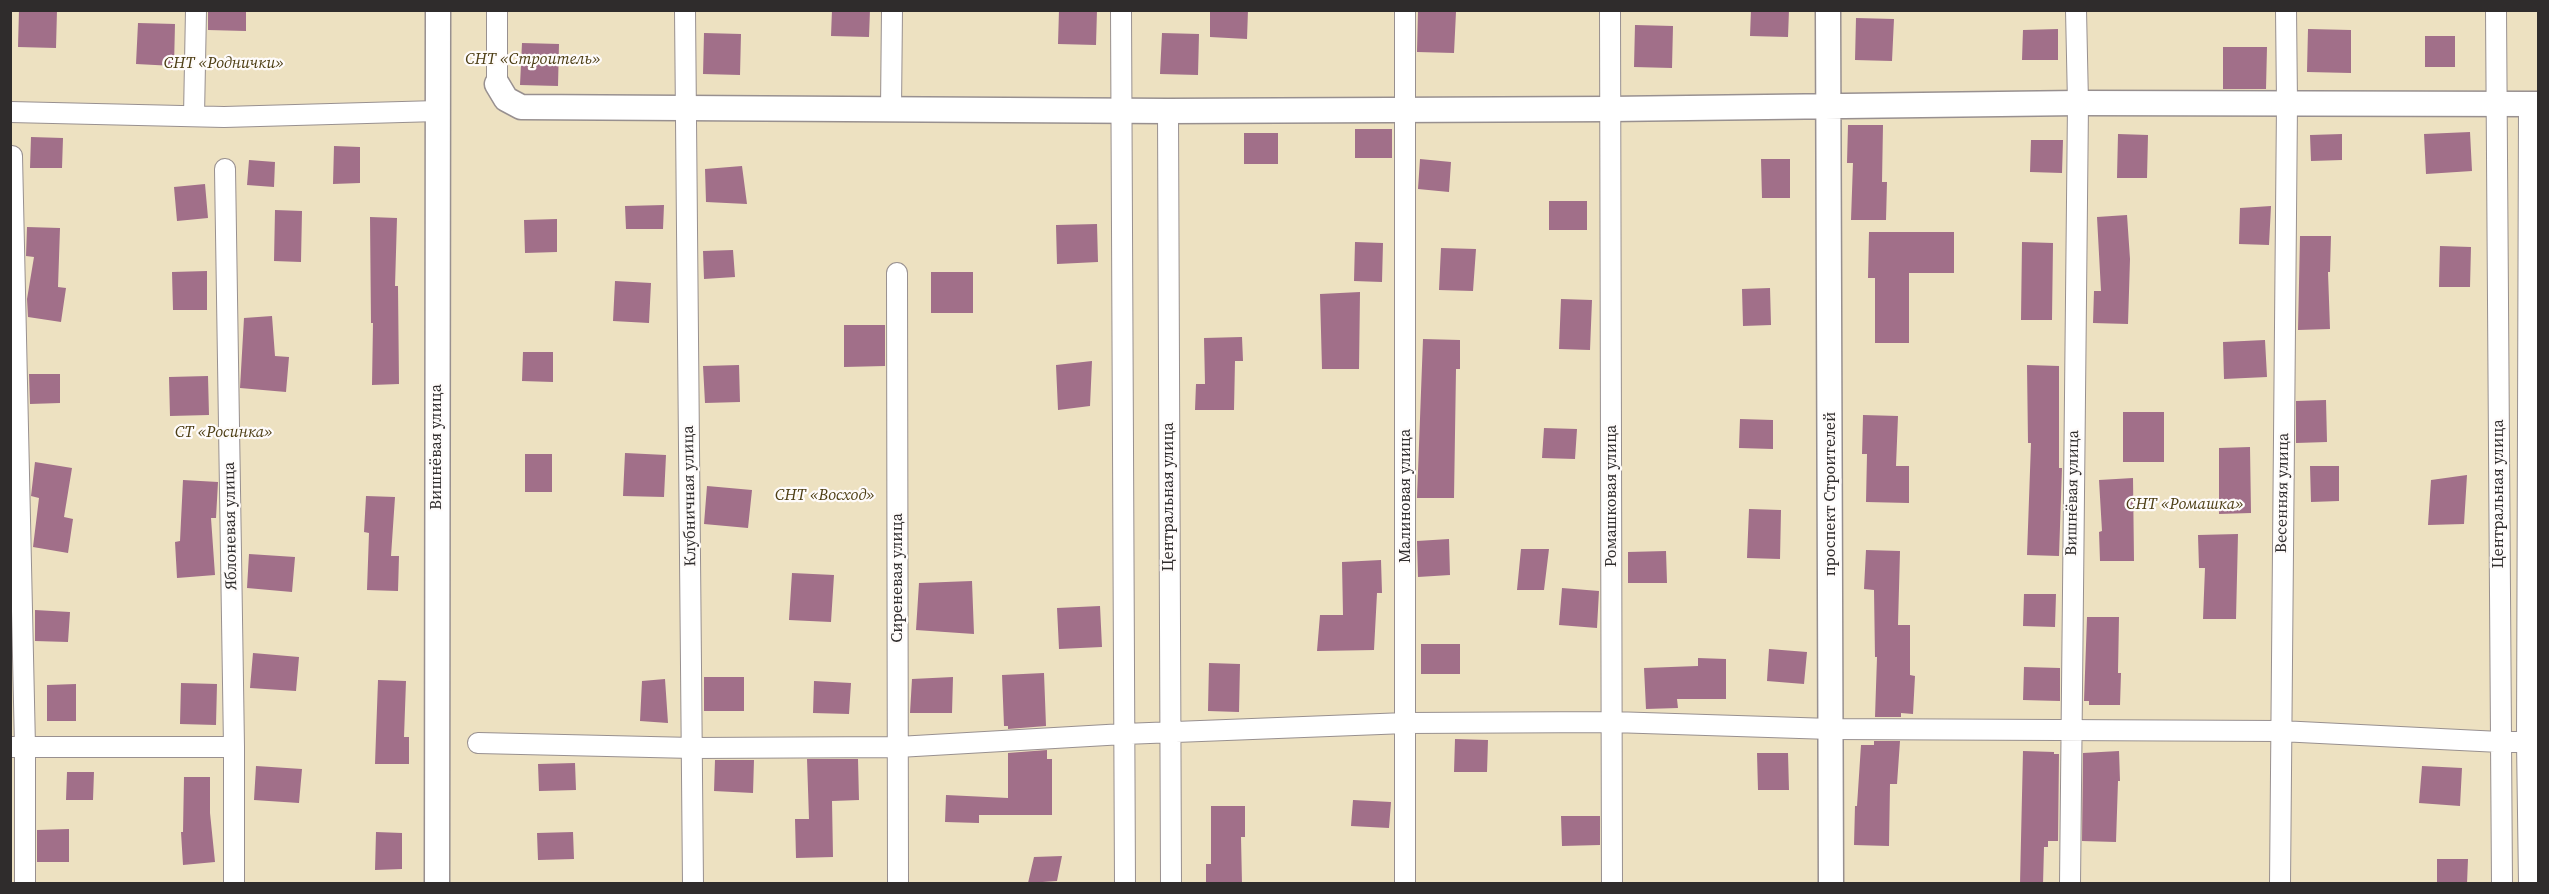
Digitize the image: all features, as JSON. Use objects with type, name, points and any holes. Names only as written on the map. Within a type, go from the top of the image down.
[{"type":"street","points":[[194,116],[196,10]]},
{"type":"street","name":"Вишнёвая улица","points":[[437,884],[438,10]]},
{"type":"street","points":[[497,10],[497,84],[506,99],[521,107],[1168,111],[1610,109],[2078,103],[2534,104]]},
{"type":"street","points":[[685,10],[685,108]]},
{"type":"street","points":[[891,109],[892,10]]},
{"type":"street","points":[[1121,10],[1125,884]]},
{"type":"street","name":"Малиновая улица","points":[[1405,10],[1405,884]]},
{"type":"street","name":"Ромашковая улица","points":[[1610,10],[1612,884]]},
{"type":"street","points":[[1828,10],[1830,105]]},
{"type":"street","name":"Вишнёвая улица","points":[[2070,884],[2078,103],[2076,10]]},
{"type":"street","points":[[2286,10],[2287,103]]},
{"type":"street","name":"Центральная улица","points":[[2496,10],[2502,884]]},
{"type":"street","name":"Весенняя улица","points":[[2280,884],[2287,103]]},
{"type":"street","name":"Центральная улица","points":[[2529,884],[2533,742],[2534,104]]},
{"type":"street","name":"проспект Строителей","points":[[1830,105],[1831,884]]},
{"type":"street","name":"Клубничная улица","points":[[685,108],[693,884]]},
{"type":"street","points":[[10,112],[194,116],[438,111]]},
{"type":"street","name":"Центральная улица","points":[[1168,111],[1171,884]]},
{"type":"street","points":[[12,156],[18,747],[25,884]]},
{"type":"street","name":"Яблоневая улица","points":[[225,169],[234,884]]},
{"type":"street","name":"Сиреневая улица","points":[[897,273],[898,884]]},
{"type":"street","points":[[478,743],[693,748],[898,747],[1124,734],[1406,723],[1612,722],[1831,729],[2280,730],[2533,742]]},
{"type":"street","points":[[18,747],[234,747]]},
{"type":"green space","points":[[10,11],[2538,11],[2538,883],[11,883]]},
{"type":"building","points":[[19,10],[57,10],[56,48],[18,47]]},
{"type":"building","points":[[208,10],[246,10],[246,31],[208,30]]},
{"type":"building","points":[[832,10],[870,10],[869,37],[831,36]]},
{"type":"building","points":[[1059,10],[1097,10],[1096,45],[1058,44]]},
{"type":"building","points":[[1210,10],[1248,10],[1247,39],[1210,37]]},
{"type":"building","points":[[1751,10],[1789,10],[1788,37],[1750,36]]},
{"type":"building","points":[[1418,11],[1456,12],[1454,53],[1417,52]]},
{"type":"building","points":[[1856,18],[1894,19],[1892,61],[1855,60]]},
{"type":"building","points":[[138,23],[175,24],[174,66],[136,64]]},
{"type":"building","points":[[1635,25],[1673,26],[1672,68],[1634,67]]},
{"type":"building","points":[[2058,29],[2058,60],[2022,60],[2023,30]]},
{"type":"building","points":[[2308,29],[2351,30],[2351,73],[2307,72]]},
{"type":"building","points":[[704,33],[741,34],[740,75],[703,74]]},
{"type":"building","points":[[1162,33],[1199,34],[1198,75],[1160,74]]},
{"type":"building","points":[[2425,36],[2455,36],[2455,67],[2425,67]]},
{"type":"building","points":[[522,43],[559,44],[558,86],[520,85]]},
{"type":"building","points":[[2223,47],[2267,47],[2266,89],[2223,89]]},
{"type":"building","points":[[1848,125],[1883,125],[1882,182],[1887,182],[1886,220],[1851,220],[1853,163],[1847,163]]},
{"type":"building","points":[[1355,129],[1392,129],[1392,158],[1355,158]]},
{"type":"building","points":[[2470,132],[2472,171],[2426,174],[2424,134]]},
{"type":"building","points":[[1244,133],[1278,133],[1278,164],[1244,164]]},
{"type":"building","points":[[2118,134],[2148,135],[2147,178],[2117,178]]},
{"type":"building","points":[[2342,134],[2342,160],[2311,161],[2310,135]]},
{"type":"building","points":[[31,137],[63,138],[62,168],[30,168]]},
{"type":"building","points":[[2031,140],[2063,140],[2062,173],[2030,172]]},
{"type":"building","points":[[334,146],[360,147],[360,183],[333,184]]},
{"type":"building","points":[[1420,159],[1451,162],[1449,192],[1418,189]]},
{"type":"building","points":[[1761,159],[1790,159],[1790,198],[1762,198]]},
{"type":"building","points":[[249,160],[275,162],[274,187],[247,185]]},
{"type":"building","points":[[742,166],[747,204],[706,202],[705,169]]},
{"type":"building","points":[[205,184],[208,218],[177,221],[174,187]]},
{"type":"building","points":[[1549,201],[1587,201],[1587,230],[1549,230]]},
{"type":"building","points":[[664,205],[663,229],[626,229],[625,206]]},
{"type":"building","points":[[2271,206],[2269,245],[2239,244],[2240,208]]},
{"type":"building","points":[[275,210],[302,211],[301,262],[274,261]]},
{"type":"building","points":[[2127,215],[2130,259],[2128,324],[2093,323],[2094,291],[2101,291],[2097,217]]},
{"type":"building","points":[[370,217],[397,218],[395,286],[398,286],[399,384],[372,385]]},
{"type":"building","points":[[557,219],[557,252],[525,253],[524,220]]},
{"type":"building","points":[[1097,224],[1098,262],[1057,264],[1056,225]]},
{"type":"building","points":[[27,227],[60,228],[58,287],[66,288],[61,322],[28,317],[27,299],[34,257],[26,256]]},
{"type":"building","points":[[1869,232],[1954,232],[1954,273],[1909,273],[1909,343],[1875,343],[1875,278],[1868,278]]},
{"type":"building","points":[[2300,236],[2331,236],[2330,272],[2328,272],[2330,329],[2298,330]]},
{"type":"building","points":[[1355,242],[1383,243],[1382,282],[1354,281]]},
{"type":"building","points":[[2022,242],[2053,243],[2052,320],[2021,320]]},
{"type":"building","points":[[2440,246],[2471,247],[2470,287],[2439,287]]},
{"type":"building","points":[[1441,248],[1476,249],[1473,291],[1439,290]]},
{"type":"building","points":[[733,250],[735,277],[704,279],[703,251]]},
{"type":"building","points":[[207,271],[207,310],[173,310],[172,272]]},
{"type":"building","points":[[931,272],[973,272],[973,313],[931,313]]},
{"type":"building","points":[[615,281],[651,283],[649,323],[613,321]]},
{"type":"building","points":[[1770,288],[1771,325],[1743,326],[1742,289]]},
{"type":"building","points":[[1360,292],[1359,369],[1322,369],[1320,294]]},
{"type":"building","points":[[1561,299],[1592,300],[1590,350],[1559,349]]},
{"type":"building","points":[[272,316],[275,356],[289,357],[286,392],[240,388],[244,318]]},
{"type":"building","points":[[844,325],[885,325],[885,366],[844,367]]},
{"type":"building","points":[[1242,337],[1243,361],[1235,361],[1234,410],[1195,410],[1196,384],[1205,384],[1204,338]]},
{"type":"building","points":[[1423,339],[1460,340],[1460,369],[1456,369],[1454,498],[1417,498]]},
{"type":"building","points":[[2265,340],[2267,377],[2224,379],[2223,342]]},
{"type":"building","points":[[523,352],[553,352],[553,382],[522,381]]},
{"type":"building","points":[[1092,361],[1090,406],[1058,410],[1056,365]]},
{"type":"building","points":[[739,365],[740,402],[705,403],[703,366]]},
{"type":"building","points":[[2027,365],[2059,366],[2059,468],[2062,468],[2059,556],[2027,555],[2031,443],[2028,443]]},
{"type":"building","points":[[29,374],[60,374],[60,403],[30,404]]},
{"type":"building","points":[[208,376],[209,415],[170,416],[169,377]]},
{"type":"building","points":[[2326,400],[2327,442],[2296,443],[2296,401]]},
{"type":"building","points":[[2123,412],[2164,412],[2164,462],[2123,462]]},
{"type":"building","points":[[1863,415],[1898,416],[1896,466],[1909,466],[1909,503],[1866,502],[1867,454],[1862,454]]},
{"type":"building","points":[[1740,419],[1773,420],[1773,449],[1739,448]]},
{"type":"building","points":[[1544,428],[1577,429],[1575,459],[1542,458]]},
{"type":"building","points":[[2250,447],[2251,513],[2219,514],[2219,448]]},
{"type":"building","points":[[625,453],[666,455],[664,497],[623,496]]},
{"type":"building","points":[[525,454],[552,454],[552,492],[525,492]]},
{"type":"building","points":[[35,462],[72,468],[64,517],[73,519],[68,553],[33,547],[39,498],[31,496]]},
{"type":"building","points":[[2310,466],[2339,466],[2339,501],[2311,502]]},
{"type":"building","points":[[2467,475],[2464,524],[2428,525],[2431,480]]},
{"type":"building","points":[[2133,478],[2134,561],[2100,561],[2099,532],[2102,531],[2099,480]]},
{"type":"building","points":[[183,480],[218,482],[216,518],[211,518],[215,575],[177,578],[175,542],[180,541]]},
{"type":"building","points":[[707,486],[752,490],[748,528],[704,524]]},
{"type":"building","points":[[366,496],[395,497],[391,556],[399,556],[398,591],[367,590],[369,533],[364,532]]},
{"type":"building","points":[[1749,509],[1781,510],[1780,559],[1747,558]]},
{"type":"building","points":[[2238,534],[2236,619],[2203,619],[2205,568],[2199,568],[2198,535]]},
{"type":"building","points":[[1449,539],[1450,575],[1418,577],[1417,541]]},
{"type":"building","points":[[1521,549],[1549,549],[1544,590],[1517,590]]},
{"type":"building","points":[[1866,550],[1900,551],[1898,625],[1910,625],[1910,675],[1915,676],[1913,714],[1901,713],[1901,717],[1875,717],[1877,657],[1875,657],[1874,590],[1864,589]]},
{"type":"building","points":[[1666,551],[1667,583],[1628,583],[1628,552]]},
{"type":"building","points":[[249,554],[295,557],[292,592],[247,588]]},
{"type":"building","points":[[1381,560],[1382,593],[1377,593],[1374,650],[1317,651],[1320,615],[1343,615],[1342,562]]},
{"type":"building","points":[[792,573],[834,575],[831,622],[789,620]]},
{"type":"building","points":[[972,581],[974,634],[916,630],[919,583]]},
{"type":"building","points":[[1562,588],[1599,591],[1597,628],[1559,625]]},
{"type":"building","points":[[2024,594],[2056,594],[2055,627],[2023,626]]},
{"type":"building","points":[[1100,606],[1102,647],[1059,649],[1057,608]]},
{"type":"building","points":[[35,610],[70,612],[68,642],[35,641]]},
{"type":"building","points":[[2087,617],[2119,617],[2120,705],[2089,705],[2089,701],[2084,701]]},
{"type":"building","points":[[1421,644],[1460,644],[1460,674],[1421,674]]},
{"type":"building","points":[[1769,649],[1807,652],[1804,684],[1767,681]]},
{"type":"building","points":[[253,653],[299,657],[296,691],[250,688]]},
{"type":"building","points":[[1698,658],[1726,659],[1726,699],[1677,699],[1678,708],[1646,709],[1644,668],[1698,666]]},
{"type":"building","points":[[1209,663],[1240,664],[1239,712],[1208,711]]},
{"type":"building","points":[[2024,667],[2060,668],[2060,701],[2023,700]]},
{"type":"building","points":[[1044,673],[1046,726],[1008,729],[1008,726],[1004,726],[1002,675]]},
{"type":"building","points":[[704,677],[744,677],[744,711],[704,711]]},
{"type":"building","points":[[953,677],[952,713],[910,713],[912,679]]},
{"type":"building","points":[[665,679],[668,723],[640,721],[642,681]]},
{"type":"building","points":[[378,680],[406,681],[404,737],[409,737],[409,764],[375,764]]},
{"type":"building","points":[[814,681],[851,683],[849,714],[813,713]]},
{"type":"building","points":[[181,683],[217,684],[216,725],[180,724]]},
{"type":"building","points":[[76,684],[76,721],[47,721],[47,685]]},
{"type":"building","points":[[1455,739],[1488,740],[1487,772],[1454,772]]},
{"type":"building","points":[[1874,741],[1900,741],[1897,784],[1890,784],[1889,846],[1854,845],[1861,745],[1874,745]]},
{"type":"building","points":[[1047,750],[1047,759],[1052,759],[1052,815],[979,815],[979,823],[945,822],[946,795],[1008,798],[1008,753]]},
{"type":"building","points":[[2023,751],[2059,754],[2058,841],[2048,841],[2048,847],[2044,847],[2043,884],[2020,884]]},
{"type":"building","points":[[2119,751],[2120,781],[2118,781],[2116,842],[2082,841],[2083,753]]},
{"type":"building","points":[[1757,753],[1788,753],[1789,790],[1758,790]]},
{"type":"building","points":[[807,759],[858,759],[859,800],[832,801],[833,857],[796,858],[795,819],[809,819]]},
{"type":"building","points":[[715,760],[754,760],[753,793],[714,791]]},
{"type":"building","points":[[575,763],[576,790],[539,791],[538,764]]},
{"type":"building","points":[[256,766],[302,769],[299,803],[254,800]]},
{"type":"building","points":[[2422,766],[2462,768],[2460,806],[2419,803]]},
{"type":"building","points":[[67,772],[94,772],[93,800],[66,800]]},
{"type":"building","points":[[184,777],[210,777],[210,813],[215,862],[183,865],[181,832],[183,832]]},
{"type":"building","points":[[1353,800],[1391,802],[1389,828],[1351,826]]},
{"type":"building","points":[[1211,806],[1245,806],[1245,837],[1241,837],[1242,884],[1206,884],[1206,864],[1211,864]]},
{"type":"building","points":[[1561,816],[1600,816],[1600,845],[1562,846]]},
{"type":"building","points":[[69,829],[69,862],[37,862],[37,830]]},
{"type":"building","points":[[376,832],[402,833],[402,869],[375,870]]},
{"type":"building","points":[[573,832],[574,859],[538,860],[537,833]]},
{"type":"building","points":[[1062,856],[1057,881],[1028,883],[1034,857]]},
{"type":"building","points":[[2437,859],[2468,859],[2467,884],[2437,884]]},
{"type":"park label","name":"СНТ «Строитель»","points":[[533,60]]},
{"type":"park label","name":"СНТ «Роднички»","points":[[224,64]]},
{"type":"park label","name":"СТ «Росинка»","points":[[224,433]]},
{"type":"park label","name":"СНТ «Восход»","points":[[825,496]]},
{"type":"park label","name":"СНТ «Ромашка»","points":[[2185,505]]}]
